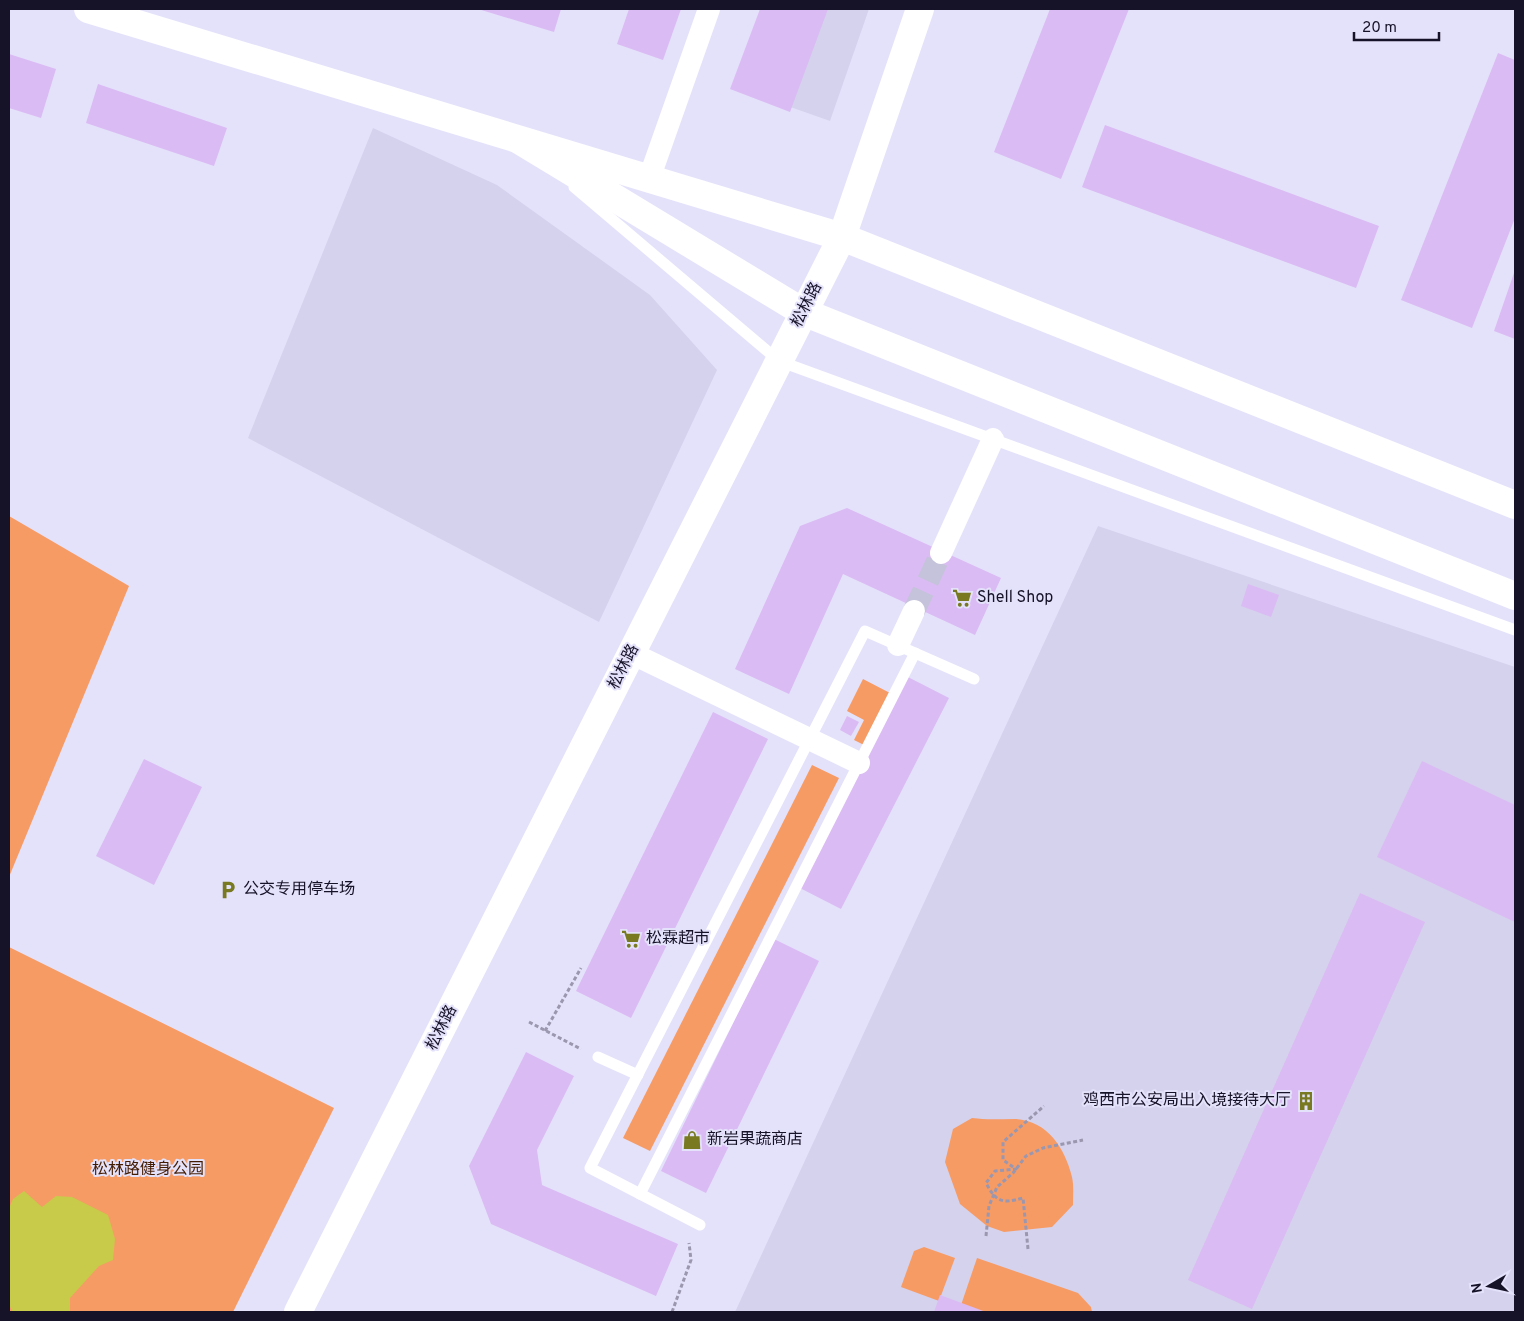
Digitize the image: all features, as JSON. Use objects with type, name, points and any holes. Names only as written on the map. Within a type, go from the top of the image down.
[{"type":"street","points":[[88,9],[842,237],[1515,505]]},
{"type":"street","points":[[648,179],[709,9]]},
{"type":"street","name":"松林路","points":[[298,1312],[842,237],[920,9]]},
{"type":"street","points":[[519,140],[803,312],[1515,596]]},
{"type":"street","points":[[941,553],[993,439]]},
{"type":"street","points":[[907,649],[914,611]]},
{"type":"street","points":[[631,653],[859,763]]},
{"type":"lane","points":[[519,140],[779,361],[1515,630]]},
{"type":"lane","points":[[700,1225],[590,1168],[865,631],[974,679]]},
{"type":"lane","points":[[640,1194],[859,763],[907,649]]},
{"type":"lane","points":[[598,1057],[638,1075]]},
{"type":"path","points":[[545,1030],[581,968]]},
{"type":"path","points":[[529,1022],[598,1057]]},
{"type":"path","points":[[1016,1169],[1004,1160],[1002,1142],[1044,1106]]},
{"type":"path","points":[[986,1236],[989,1206],[997,1187],[1016,1169],[1026,1156],[1042,1148],[1083,1140]]},
{"type":"path","points":[[1016,1169],[995,1171],[986,1183],[994,1197],[1007,1202],[1023,1198],[1028,1250]]},
{"type":"path","points":[[672,1312],[691,1260],[685,1217]]},
{"type":"shaded area","points":[[771,9],[869,9],[830,121],[742,90]]},
{"type":"shaded area","points":[[373,128],[497,185],[650,295],[717,370],[599,622],[248,438]]},
{"type":"shaded area","points":[[1098,526],[1515,667],[1515,1312],[735,1312]]},
{"type":"shaded area","points":[[24,1191],[42,1207],[56,1196],[72,1197],[108,1215],[115,1239],[113,1260],[99,1266],[70,1298],[70,1312],[13,1312],[9,1305],[9,1208],[13,1199]]},
{"type":"green space","points":[[9,516],[129,586],[9,877]]},
{"type":"green space","points":[[863,679],[890,693],[864,745],[854,740],[864,720],[847,711]]},
{"type":"green space","points":[[812,765],[839,778],[650,1151],[623,1138]]},
{"type":"green space","name":"松林路健身公园","points":[[9,947],[334,1108],[233,1312],[9,1312]]},
{"type":"green space","points":[[972,1118],[1014,1119],[1036,1124],[1045,1130],[1059,1146],[1065,1156],[1072,1177],[1073,1205],[1052,1227],[1004,1232],[987,1226],[960,1204],[945,1162],[953,1129]]},
{"type":"green space","points":[[924,1247],[955,1258],[939,1301],[901,1287],[914,1251]]},
{"type":"green space","points":[[977,1258],[1078,1293],[1091,1307],[1092,1312],[959,1311]]},
{"type":"building","points":[[478,9],[561,9],[554,32]]},
{"type":"building","points":[[629,9],[681,9],[663,60],[617,44]]},
{"type":"building","points":[[760,9],[828,9],[790,112],[730,89]]},
{"type":"building","points":[[1050,9],[1129,9],[1061,179],[994,152]]},
{"type":"building","points":[[1498,53],[1515,60],[1515,218],[1472,328],[1401,300]]},
{"type":"building","points":[[9,54],[56,69],[41,118],[9,108]]},
{"type":"building","points":[[98,84],[227,128],[214,166],[86,123]]},
{"type":"building","points":[[1105,125],[1379,226],[1356,288],[1082,187]]},
{"type":"building","points":[[1515,270],[1515,339],[1494,331]]},
{"type":"building","points":[[847,508],[1001,578],[975,635],[843,574],[789,694],[735,669],[800,526]]},
{"type":"building","points":[[1248,584],[1279,595],[1271,617],[1241,606]]},
{"type":"building","points":[[904,675],[949,698],[841,909],[796,886]]},
{"type":"building","points":[[713,712],[768,739],[631,1018],[576,991]]},
{"type":"building","points":[[847,716],[859,722],[851,736],[840,730]]},
{"type":"building","points":[[144,759],[202,787],[154,885],[96,856]]},
{"type":"building","points":[[1422,761],[1515,805],[1515,922],[1377,857]]},
{"type":"building","name":"鸡西市公安局出入境接待大厅","points":[[1360,893],[1425,922],[1252,1309],[1188,1280]]},
{"type":"building","points":[[774,939],[819,961],[706,1193],[661,1171]]},
{"type":"building","points":[[526,1052],[574,1076],[537,1150],[542,1185],[678,1244],[656,1296],[491,1224],[469,1166]]},
{"type":"building","points":[[940,1295],[986,1312],[934,1312]]},
{"type":"tunnel","points":[[914,611],[941,553]]},
{"type":"place","name":"Shell Shop","points":[[962,598]]},
{"type":"place","name":"公交专用停车场","points":[[228,890]]},
{"type":"place","name":"松霖超市","points":[[631,939]]},
{"type":"place","name":"鸡西市公安局出入境接待大厅","points":[[1306,1101]]},
{"type":"place","name":"新岩果蔬商店","points":[[692,1140]]}]
